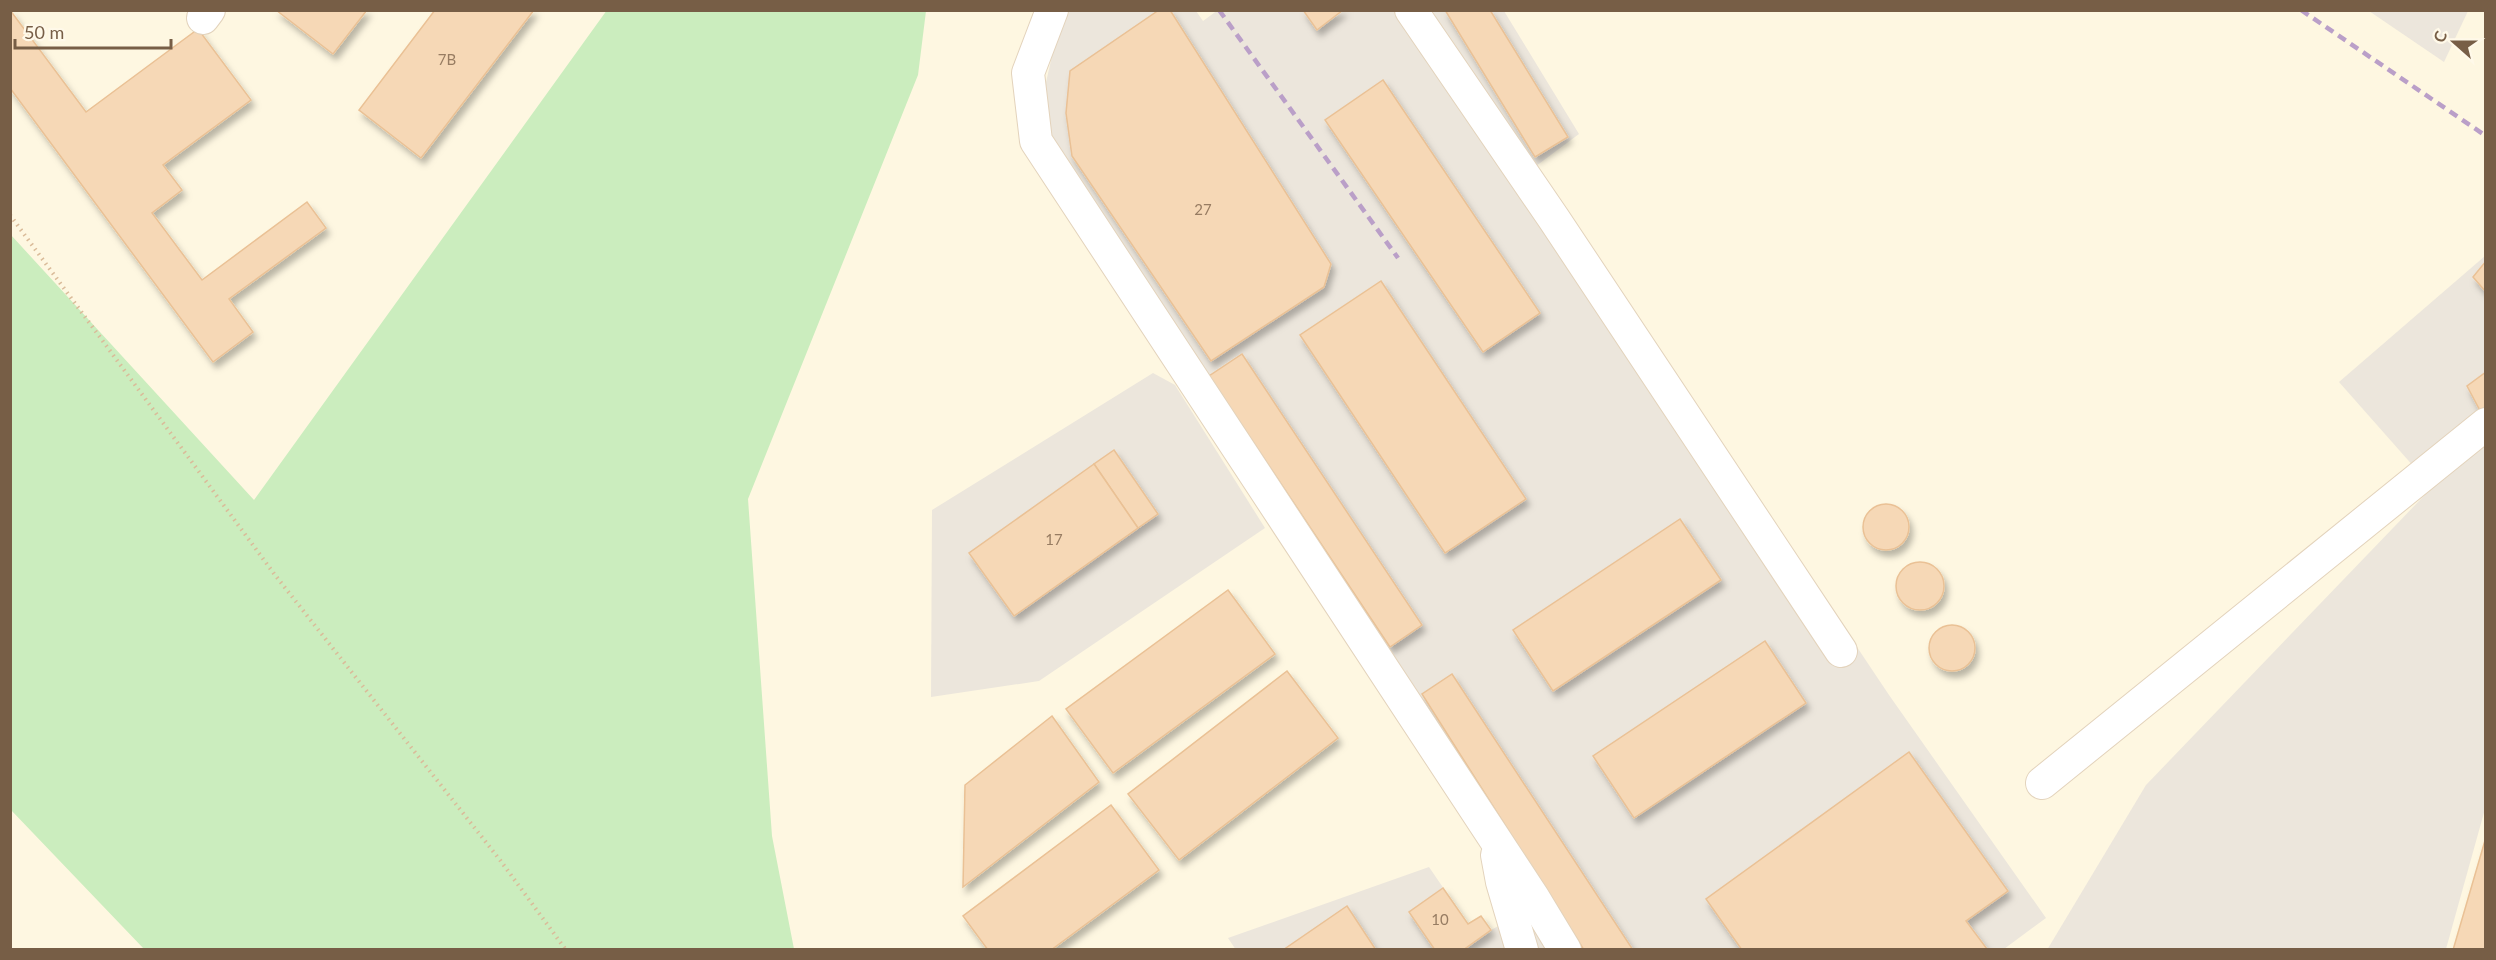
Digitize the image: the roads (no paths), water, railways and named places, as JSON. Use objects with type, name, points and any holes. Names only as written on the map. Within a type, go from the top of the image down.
[{"type":"lane","points":[[1052,10],[1028,73],[1036,141],[1493,836],[1565,950]]},
{"type":"lane","points":[[1411,10],[1554,219],[1841,651]]},
{"type":"lane","points":[[2042,783],[2486,424]]},
{"type":"lane","points":[[1493,836],[1502,882],[1522,950]]},
{"type":"railway","points":[[1219,10],[1398,258]]},
{"type":"railway","points":[[2301,10],[2486,136]]}]
